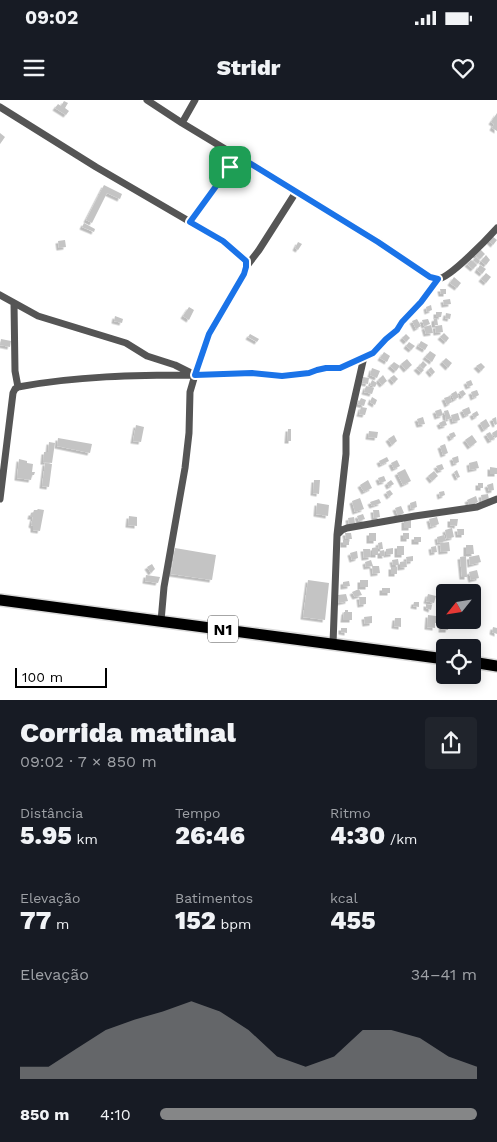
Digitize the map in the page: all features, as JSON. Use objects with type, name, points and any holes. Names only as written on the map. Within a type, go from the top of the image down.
[{"type":"highway","name":"N1","points":[[0,600],[436,658]]},
{"type":"highway","points":[[481,663],[497,666]]},
{"type":"street","points":[[147,100],[378,242],[430,277],[438,279]]},
{"type":"street","points":[[182,123],[195,100]]},
{"type":"street","points":[[0,107],[96,168],[223,241],[246,261],[244,274],[209,334],[190,392],[188,442],[164,587],[161,621]]},
{"type":"street","points":[[228,151],[231,162],[230,167]]},
{"type":"street","points":[[190,222],[230,167],[236,161],[243,159]]},
{"type":"street","points":[[246,267],[296,192]]},
{"type":"street","points":[[0,499],[14,389],[35,384],[87,378],[252,373],[282,376],[309,373],[326,368],[340,368],[373,353],[397,330],[438,279],[460,264],[497,228]]},
{"type":"street","points":[[0,295],[38,316],[126,343],[147,356],[175,365],[195,375]]},
{"type":"street","points":[[14,303],[15,371],[18,387]]},
{"type":"street","points":[[333,644],[337,535],[346,454],[346,436],[364,357]]},
{"type":"street","points":[[337,535],[347,528],[424,514],[477,507],[497,499]]},
{"type":"building","points":[[64,101],[68,103],[65,108],[69,111],[66,115],[55,108],[58,104],[61,106]]},
{"type":"building","points":[[497,113],[497,131],[492,128],[494,124],[491,122]]},
{"type":"building","points":[[0,133],[5,137],[0,144]]},
{"type":"building","points":[[104,185],[122,194],[120,199],[107,193],[92,223],[86,220]]},
{"type":"building","points":[[84,223],[95,229],[94,232],[82,227]]},
{"type":"building","points":[[492,236],[497,240],[493,245],[488,240]]},
{"type":"building","points":[[65,240],[66,247],[59,248],[58,241]]},
{"type":"building","points":[[298,242],[302,244],[298,250],[295,248]]},
{"type":"building","points":[[480,249],[485,254],[480,259],[474,254]]},
{"type":"building","points":[[486,255],[490,260],[486,265],[481,261]]},
{"type":"building","points":[[476,257],[480,261],[478,264],[473,260]]},
{"type":"building","points":[[471,260],[477,265],[473,269],[467,264]]},
{"type":"building","points":[[480,265],[486,269],[482,274],[477,270]]},
{"type":"building","points":[[486,273],[491,277],[486,283],[481,279]]},
{"type":"building","points":[[454,277],[461,283],[457,288],[450,283]]},
{"type":"building","points":[[440,289],[446,289],[446,294],[441,294]]},
{"type":"building","points":[[450,299],[451,304],[444,305],[443,300]]},
{"type":"building","points":[[431,305],[432,310],[427,312],[426,307]]},
{"type":"building","points":[[189,307],[194,310],[189,320],[183,316]]},
{"type":"building","points":[[436,312],[442,312],[441,317],[436,317]]},
{"type":"building","points":[[446,313],[451,314],[450,319],[445,318]]},
{"type":"building","points":[[115,316],[123,319],[122,323],[114,321]]},
{"type":"building","points":[[437,318],[438,325],[434,325],[434,319]]},
{"type":"building","points":[[417,319],[421,326],[416,329],[412,321]]},
{"type":"building","points":[[428,319],[430,324],[424,326],[422,320]]},
{"type":"building","points":[[431,325],[433,333],[426,334],[424,327]]},
{"type":"building","points":[[442,325],[443,332],[436,333],[435,326]]},
{"type":"building","points":[[444,333],[449,338],[446,342],[440,337]]},
{"type":"building","points":[[250,334],[259,339],[257,342],[248,337]]},
{"type":"building","points":[[406,334],[410,338],[406,342],[402,338]]},
{"type":"building","points":[[1,339],[11,341],[10,347],[0,345]]},
{"type":"building","points":[[421,341],[428,345],[425,350],[418,346]]},
{"type":"building","points":[[409,342],[415,346],[411,350],[406,346]]},
{"type":"building","points":[[430,351],[436,355],[432,362],[425,357]]},
{"type":"building","points":[[384,352],[390,356],[387,362],[380,358]]},
{"type":"building","points":[[446,358],[452,363],[448,368],[442,362]]},
{"type":"building","points":[[407,359],[412,365],[406,370],[401,364]]},
{"type":"building","points":[[423,361],[427,365],[423,369],[420,365]]},
{"type":"building","points":[[394,362],[400,366],[396,371],[390,366]]},
{"type":"building","points":[[481,363],[485,367],[481,371],[476,366]]},
{"type":"building","points":[[419,366],[424,370],[421,373],[416,368]]},
{"type":"building","points":[[431,367],[435,372],[432,375],[428,370]]},
{"type":"building","points":[[372,368],[380,371],[377,378],[370,375]]},
{"type":"building","points":[[383,375],[387,381],[382,385],[378,380]]},
{"type":"building","points":[[394,375],[398,379],[394,383],[390,378]]},
{"type":"building","points":[[363,377],[369,378],[368,384],[362,383]]},
{"type":"building","points":[[372,380],[377,383],[375,387],[370,385]]},
{"type":"building","points":[[471,380],[473,385],[468,387],[466,382]]},
{"type":"building","points":[[366,386],[374,388],[372,394],[364,392]]},
{"type":"building","points":[[463,390],[466,394],[462,397],[459,392]]},
{"type":"building","points":[[477,390],[479,395],[473,398],[471,392]]},
{"type":"building","points":[[456,391],[459,397],[454,400],[451,394]]},
{"type":"building","points":[[450,396],[452,402],[447,405],[444,398]]},
{"type":"building","points":[[372,397],[377,400],[375,405],[370,402]]},
{"type":"building","points":[[361,398],[366,400],[364,406],[358,404]]},
{"type":"building","points":[[361,407],[367,408],[365,415],[359,414]]},
{"type":"building","points":[[469,407],[471,413],[465,416],[462,410]]},
{"type":"building","points":[[441,409],[443,415],[437,417],[435,411]]},
{"type":"building","points":[[448,410],[451,418],[446,420],[444,411]]},
{"type":"building","points":[[477,411],[479,415],[474,418],[472,414]]},
{"type":"building","points":[[458,413],[460,420],[453,422],[451,415]]},
{"type":"building","points":[[423,417],[425,424],[419,425],[417,419]]},
{"type":"building","points":[[496,417],[497,424],[495,425],[492,419]]},
{"type":"building","points":[[486,419],[490,426],[484,430],[480,423]]},
{"type":"building","points":[[445,420],[447,425],[441,427],[439,423]]},
{"type":"building","points":[[136,425],[144,427],[141,442],[133,441]]},
{"type":"building","points":[[288,429],[291,429],[291,441],[287,441]]},
{"type":"building","points":[[497,430],[497,437],[495,438],[492,433]]},
{"type":"building","points":[[369,431],[378,432],[377,438],[368,437]]},
{"type":"building","points":[[454,432],[456,436],[451,439],[449,434]]},
{"type":"building","points":[[490,432],[494,439],[490,441],[486,434]]},
{"type":"building","points":[[394,435],[397,441],[392,445],[388,439]]},
{"type":"building","points":[[472,435],[477,442],[470,447],[465,440]]},
{"type":"building","points":[[58,438],[92,444],[90,453],[57,446]]},
{"type":"building","points":[[49,442],[55,443],[52,463],[43,462],[44,452],[48,452]]},
{"type":"building","points":[[445,444],[448,453],[443,455],[440,446]]},
{"type":"building","points":[[458,456],[459,462],[454,464],[452,458]]},
{"type":"building","points":[[387,457],[389,461],[381,465],[379,461]]},
{"type":"building","points":[[19,459],[33,464],[32,472],[35,472],[31,480],[17,478]]},
{"type":"building","points":[[397,460],[400,466],[394,469],[391,463]]},
{"type":"building","points":[[477,461],[479,468],[470,470],[469,463]]},
{"type":"building","points":[[45,463],[52,464],[49,487],[42,486]]},
{"type":"building","points":[[442,464],[444,469],[439,471],[436,466]]},
{"type":"building","points":[[490,467],[497,468],[497,474],[490,474]]},
{"type":"building","points":[[405,469],[411,481],[403,485],[397,473]]},
{"type":"building","points":[[457,470],[460,477],[457,478],[454,472]]},
{"type":"building","points":[[434,471],[438,476],[432,481],[428,476]]},
{"type":"building","points":[[384,476],[386,481],[380,483],[378,478]]},
{"type":"building","points":[[314,480],[320,480],[319,494],[313,493]]},
{"type":"building","points":[[368,480],[372,488],[364,492],[360,485]]},
{"type":"building","points":[[391,480],[394,484],[389,487],[387,483]]},
{"type":"building","points":[[478,483],[483,483],[483,488],[478,488]]},
{"type":"building","points":[[493,483],[494,490],[489,491],[487,485]]},
{"type":"building","points":[[390,490],[393,494],[389,497],[386,492]]},
{"type":"building","points":[[444,491],[445,495],[440,497],[439,492]]},
{"type":"building","points":[[488,494],[489,500],[482,502],[481,495]]},
{"type":"building","points":[[476,496],[478,502],[470,507],[467,500]]},
{"type":"building","points":[[360,498],[364,509],[355,512],[352,501]]},
{"type":"building","points":[[379,499],[381,503],[372,506],[370,502]]},
{"type":"building","points":[[416,501],[417,507],[411,509],[410,503]]},
{"type":"building","points":[[317,503],[329,505],[328,516],[316,514]]},
{"type":"building","points":[[401,506],[404,513],[398,516],[395,508]]},
{"type":"building","points":[[34,510],[44,510],[40,531],[33,530],[31,525],[33,517],[30,517]]},
{"type":"building","points":[[373,510],[379,510],[380,517],[374,518]]},
{"type":"building","points":[[363,514],[365,519],[359,521],[357,516]]},
{"type":"building","points":[[129,516],[137,517],[137,526],[128,525]]},
{"type":"building","points":[[354,517],[355,523],[349,524],[348,518]]},
{"type":"building","points":[[437,517],[439,524],[431,527],[429,519]]},
{"type":"building","points":[[450,519],[458,519],[457,526],[450,525]]},
{"type":"building","points":[[404,520],[411,520],[411,528],[404,528]]},
{"type":"building","points":[[452,528],[454,537],[447,539],[445,530]]},
{"type":"building","points":[[457,529],[464,529],[464,535],[458,535]]},
{"type":"building","points":[[345,533],[351,533],[352,539],[346,539]]},
{"type":"building","points":[[369,533],[376,533],[376,541],[369,541]]},
{"type":"building","points":[[403,533],[409,533],[409,539],[403,539]]},
{"type":"building","points":[[444,535],[446,541],[438,543],[437,537]]},
{"type":"building","points":[[414,537],[421,537],[421,542],[414,542]]},
{"type":"building","points":[[343,540],[349,540],[349,545],[343,545]]},
{"type":"building","points":[[382,542],[383,549],[379,549],[378,543]]},
{"type":"building","points":[[449,542],[450,551],[441,552],[440,543]]},
{"type":"building","points":[[466,545],[473,545],[474,554],[466,554]]},
{"type":"building","points":[[397,546],[404,546],[404,555],[397,555]]},
{"type":"building","points":[[436,546],[437,552],[432,553],[431,547]]},
{"type":"building","points":[[378,547],[378,555],[372,555],[372,548]]},
{"type":"building","points":[[175,548],[216,555],[212,580],[171,574]]},
{"type":"building","points":[[393,548],[393,554],[386,555],[386,549]]},
{"type":"building","points":[[363,549],[370,549],[371,557],[364,558]]},
{"type":"building","points":[[384,550],[385,556],[380,556],[380,551]]},
{"type":"building","points":[[357,551],[358,558],[352,560],[350,553]]},
{"type":"building","points":[[479,555],[481,562],[470,565],[469,557]]},
{"type":"building","points":[[413,556],[413,561],[407,562],[406,557]]},
{"type":"building","points":[[466,556],[467,577],[462,577],[460,557]]},
{"type":"building","points":[[398,559],[399,565],[393,565],[392,560]]},
{"type":"building","points":[[371,560],[373,566],[366,567],[365,562]]},
{"type":"building","points":[[406,561],[407,567],[400,568],[400,562]]},
{"type":"building","points":[[152,564],[155,569],[151,573],[147,567]]},
{"type":"building","points":[[372,566],[379,566],[380,573],[373,574]]},
{"type":"building","points":[[391,567],[397,567],[397,574],[391,574]]},
{"type":"building","points":[[477,570],[479,578],[471,580],[469,572]]},
{"type":"building","points":[[146,575],[160,577],[158,583],[145,581]]},
{"type":"building","points":[[308,580],[329,583],[325,620],[303,617]]},
{"type":"building","points":[[360,580],[368,580],[368,587],[360,587]]},
{"type":"building","points":[[349,581],[350,586],[343,587],[343,582]]},
{"type":"building","points":[[382,588],[390,588],[390,593],[382,593]]},
{"type":"building","points":[[359,589],[362,595],[355,597],[352,592]]},
{"type":"building","points":[[346,594],[348,601],[339,603],[338,595]]},
{"type":"building","points":[[428,594],[436,596],[434,603],[426,601]]},
{"type":"building","points":[[359,597],[366,597],[366,604],[360,605]]},
{"type":"building","points":[[414,602],[419,602],[419,607],[413,606]]},
{"type":"building","points":[[426,604],[432,605],[431,610],[426,608]]},
{"type":"building","points":[[345,610],[352,612],[352,620],[343,620]]},
{"type":"building","points":[[428,615],[436,616],[435,628],[427,627]]},
{"type":"building","points":[[372,616],[372,623],[365,624],[364,617]]},
{"type":"building","points":[[395,618],[401,618],[401,627],[394,626]]},
{"type":"building","points":[[493,627],[497,628],[497,634],[492,632]]},
{"type":"building","points":[[341,628],[347,628],[347,633],[341,632]]},
{"type":"route","points":[[243,159],[378,242],[430,277],[438,279],[397,330],[373,353],[340,368],[326,368],[309,373],[282,376],[252,373],[195,375],[209,334],[244,274],[246,267],[246,261],[241,255],[223,241],[190,222],[230,167],[236,161],[243,159]]}]
